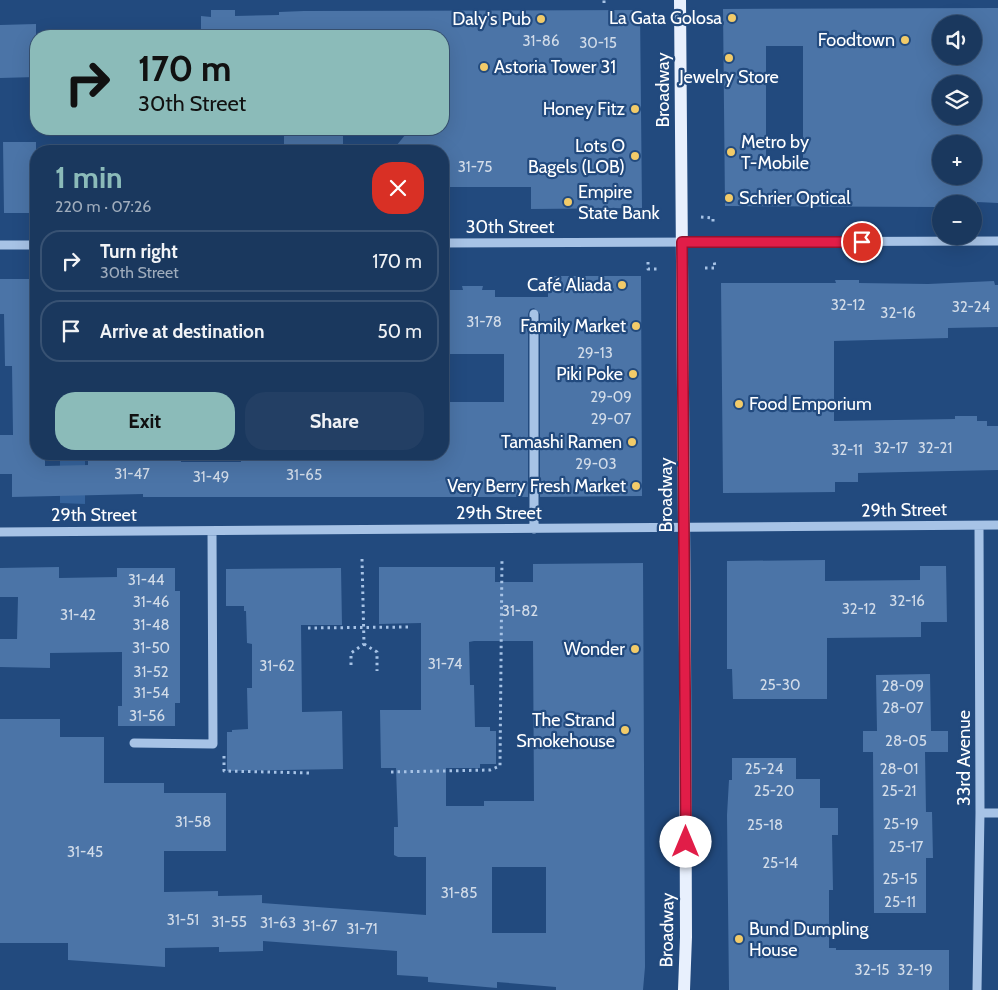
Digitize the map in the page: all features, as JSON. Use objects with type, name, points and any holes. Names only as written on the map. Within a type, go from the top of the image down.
[{"type":"main road","name":"Broadway","points":[[680,0],[686,936],[684,990]]},
{"type":"street","name":"30th Street","points":[[449,243],[998,241]]},
{"type":"street","points":[[0,245],[30,245]]},
{"type":"street","points":[[534,314],[534,529]]},
{"type":"street","name":"29th Street","points":[[0,532],[684,529],[998,525]]},
{"type":"street","name":"33rd Avenue","points":[[977,990],[980,813],[979,526]]},
{"type":"street","points":[[134,743],[213,744],[212,531]]},
{"type":"street","points":[[980,813],[998,813]]},
{"type":"path","points":[[702,217],[713,218],[713,225]]},
{"type":"path","points":[[705,268],[715,268],[714,259]]},
{"type":"path","points":[[648,262],[648,269],[658,269]]},
{"type":"path","points":[[391,772],[490,770],[500,766],[502,558]]},
{"type":"path","points":[[362,559],[364,644]]},
{"type":"path","points":[[308,628],[408,627]]},
{"type":"path","points":[[351,665],[350,653],[364,644]]},
{"type":"path","points":[[364,644],[377,652],[377,671]]},
{"type":"path","points":[[224,749],[224,771],[310,773]]},
{"type":"shaded area","points":[[60,460],[85,460],[85,504],[60,503]]},
{"type":"building","points":[[998,8],[998,203],[982,202],[982,195],[932,195],[932,207],[725,206],[723,9]],"holes":[[[766,46],[803,46],[803,167],[766,167]]]},
{"type":"building","points":[[211,10],[235,10],[235,16],[279,15],[279,12],[304,11],[640,10],[642,208],[531,209],[531,187],[449,187],[449,145],[397,145],[405,135],[449,135],[449,30],[201,30],[201,16],[211,17]]},
{"type":"building","points":[[36,24],[36,30],[30,30],[30,77],[0,78],[0,25]]},
{"type":"building","points":[[284,135],[343,135],[343,145],[284,145]]},
{"type":"building","points":[[3,142],[36,142],[36,145],[30,145],[30,213],[4,213]]},
{"type":"building","points":[[548,276],[641,276],[642,496],[540,497],[540,314],[534,308],[530,309],[528,314],[528,497],[143,497],[143,494],[12,497],[12,474],[0,474],[0,435],[13,435],[12,366],[5,366],[4,314],[0,314],[0,279],[30,279],[30,460],[45,460],[45,466],[88,465],[88,460],[241,462],[241,460],[449,460],[449,402],[504,402],[504,354],[450,354],[449,290],[463,290],[462,286],[483,286],[482,290],[495,290],[495,297],[548,297]]},
{"type":"building","points":[[835,280],[859,280],[859,283],[928,284],[994,281],[995,285],[998,285],[998,327],[948,328],[948,338],[834,341],[834,421],[955,419],[955,416],[977,416],[977,421],[987,421],[987,426],[998,426],[998,470],[858,473],[858,482],[835,482],[835,492],[723,493],[721,283],[836,283]]},
{"type":"building","points":[[825,560],[825,581],[920,580],[920,566],[946,566],[947,622],[921,622],[921,637],[827,638],[827,699],[733,699],[732,669],[727,669],[727,561]]},
{"type":"building","points":[[643,563],[645,967],[643,990],[556,990],[556,987],[497,982],[497,988],[428,982],[428,977],[397,975],[397,951],[263,941],[263,951],[219,952],[219,947],[165,948],[165,967],[68,960],[68,943],[0,943],[0,719],[60,719],[60,737],[104,737],[104,783],[164,783],[164,793],[226,793],[226,851],[164,851],[164,892],[218,891],[218,896],[262,895],[262,903],[426,915],[426,857],[398,857],[394,855],[394,827],[398,827],[396,768],[381,768],[380,710],[421,710],[421,623],[379,624],[379,567],[495,567],[495,582],[533,582],[533,564]],"holes":[[[533,641],[534,801],[484,801],[484,806],[446,806],[446,768],[480,768],[480,764],[496,764],[496,731],[490,731],[490,727],[475,727],[474,685],[470,685],[469,642]],[[492,867],[546,867],[546,933],[492,933]]]},
{"type":"building","points":[[59,567],[59,578],[117,577],[117,568],[175,568],[175,591],[180,591],[180,703],[175,703],[175,726],[118,726],[118,706],[122,706],[122,652],[50,653],[50,668],[0,667],[0,639],[17,639],[18,597],[0,597],[0,568]]},
{"type":"building","points":[[341,568],[342,625],[301,625],[302,712],[342,711],[343,769],[227,771],[227,732],[248,729],[247,688],[252,688],[252,644],[247,643],[246,611],[244,611],[244,606],[226,606],[226,569]]},
{"type":"building","points":[[930,674],[931,731],[948,731],[948,752],[925,752],[926,812],[932,812],[933,858],[926,858],[926,913],[874,913],[873,752],[863,752],[863,731],[877,731],[876,675]]},
{"type":"building","points":[[732,758],[796,758],[796,779],[820,779],[820,808],[838,808],[838,835],[832,835],[833,890],[829,890],[829,948],[836,948],[836,950],[949,950],[949,990],[729,990],[727,815],[729,780],[732,780]]},
{"type":"place","name":"La Gata Golosa","points":[[732,18]]},
{"type":"place","name":"Daly's Pub","points":[[541,19]]},
{"type":"place","name":"Foodtown","points":[[905,40]]},
{"type":"place","name":"Jewelry Store","points":[[729,58]]},
{"type":"place","name":"Astoria Tower 31","points":[[484,67]]},
{"type":"place","name":"Honey Fitz","points":[[635,109]]},
{"type":"place","name":"Metro by T-Mobile","points":[[731,152]]},
{"type":"place","name":"Lots O Bagels (LOB)","points":[[635,156]]},
{"type":"place","name":"Schrier Optical","points":[[729,198]]},
{"type":"place","name":"Empire State Bank","points":[[568,202]]},
{"type":"place","name":"Café Aliada","points":[[622,285]]},
{"type":"place","name":"Family Market","points":[[636,326]]},
{"type":"place","name":"Piki Poke","points":[[633,374]]},
{"type":"place","name":"Food Emporium","points":[[739,404]]},
{"type":"place","name":"Tamashi Ramen","points":[[632,442]]},
{"type":"place","name":"Very Berry Fresh Market","points":[[636,486]]},
{"type":"place","name":"Wonder","points":[[635,649]]},
{"type":"place","name":"The Strand Smokehouse","points":[[625,730]]},
{"type":"place","name":"Bund Dumpling House","points":[[739,939]]},
{"type":"route","points":[[686,842],[682,242],[862,242]]}]
